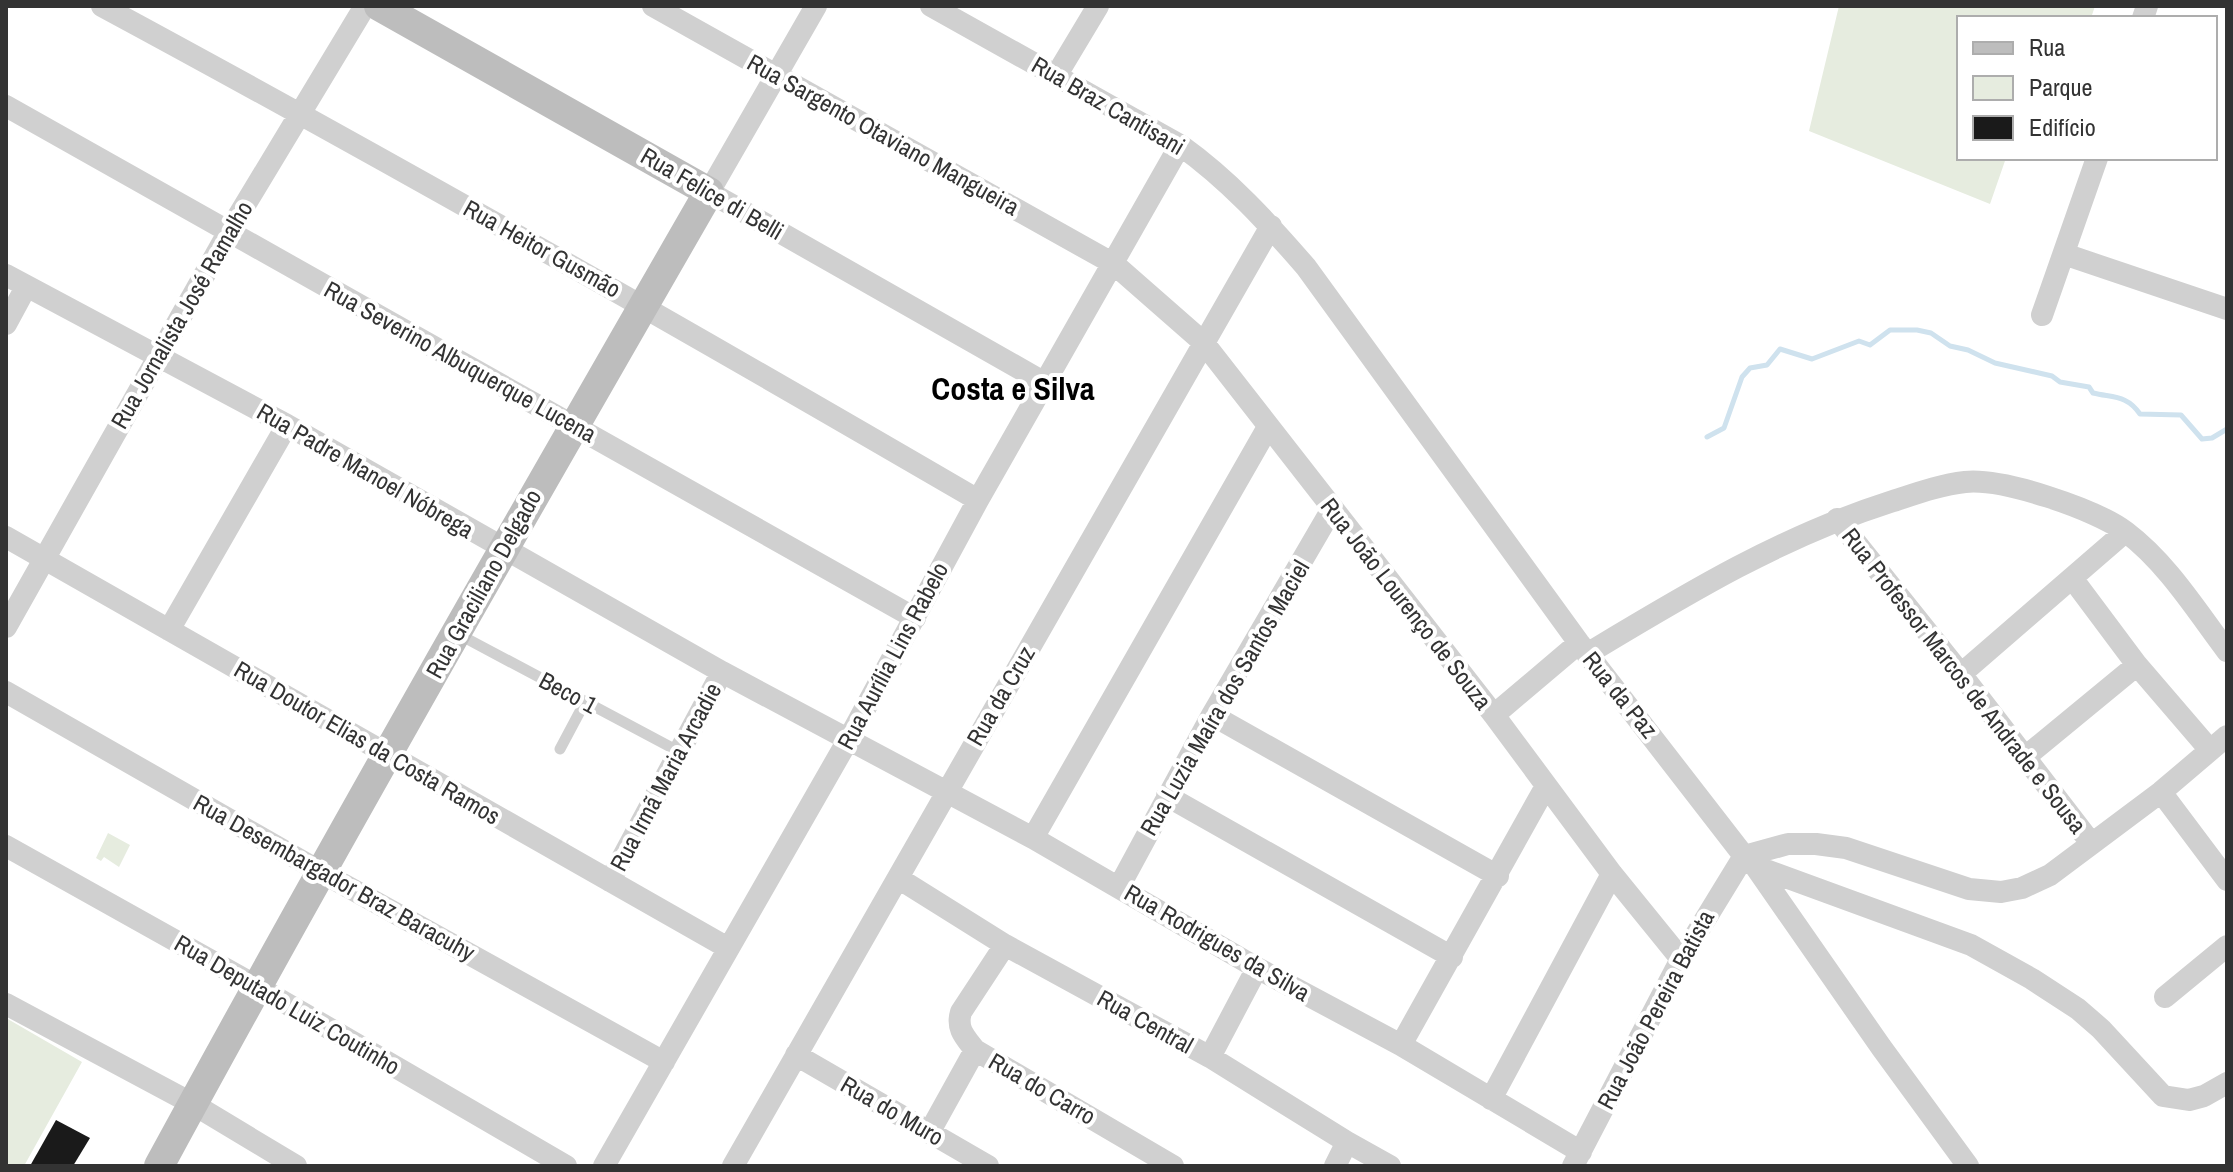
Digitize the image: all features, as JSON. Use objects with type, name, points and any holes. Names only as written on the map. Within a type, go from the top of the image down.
[{"type":"street","name":"Rua Heitor Gusmão","points":[[102,6],[644,306],[978,500]]},
{"type":"street","name":"Rua Jornalista José Ramalho","points":[[6,627],[228,233],[365,6]]},
{"type":"street","name":"Rua Felice di Belli","points":[[379,6],[1045,383]]},
{"type":"street","name":"Rua Sargento Otaviano Mangueira","points":[[653,6],[1114,264]]},
{"type":"street","name":"Rua Graciliano Delgado","points":[[159,1166],[387,754],[458,634],[502,549],[816,6]]},
{"type":"street","name":"Rua Braz Cantisani","points":[[931,6],[1180,145],[1222,177],[1271,226]]},
{"type":"street","points":[[1056,76],[1098,6]]},
{"type":"street","name":"Rua Severino Albuquerque Lucena","points":[[6,106],[915,618]]},
{"type":"street","name":"Rua Aurília Lins Rabelo","points":[[604,1166],[848,740],[978,500],[1180,145]]},
{"type":"street","points":[[2042,315],[2096,160]]},
{"type":"street","name":"Rua da Cruz","points":[[733,1166],[1271,226]]},
{"type":"street","name":"Rua da Paz","points":[[1271,226],[1306,267],[1583,649],[1749,861],[1968,1166]]},
{"type":"street","points":[[2064,254],[2227,309]]},
{"type":"street","name":"Rua João Lourenço de Souza","points":[[1114,264],[1203,342],[1494,715],[1612,874],[1681,959]]},
{"type":"street","name":"Rua Padre Manoel Nóbrega","points":[[6,275],[287,425],[502,549],[848,740]]},
{"type":"street","points":[[6,324],[26,287]]},
{"type":"street","points":[[169,630],[287,425]]},
{"type":"street","points":[[1033,838],[1268,427]]},
{"type":"street","points":[[1494,715],[1583,649],[1702,585],[1837,519],[1937,487],[1967,482],[1990,482],[2087,511],[2125,532],[2162,566],[2227,651]]},
{"type":"street","name":"Rua Luzia Maíra dos Santos Maciel","points":[[1119,887],[1212,715],[1332,509]]},
{"type":"street","name":"Rua Professor Marcos de Andrade e Sousa","points":[[1837,519],[2091,843]]},
{"type":"street","points":[[1961,674],[2125,532]]},
{"type":"street","name":"Rua Doutor Elias da Costa Ramos","points":[[6,537],[728,948]]},
{"type":"street","points":[[1749,861],[1788,844],[1816,844],[1846,848],[1969,889],[2001,892],[2022,888],[2050,875],[2161,792],[2218,743],[2137,665],[2072,578]]},
{"type":"street","points":[[2024,758],[2137,665]]},
{"type":"street","name":"Rua Irmã Maria Arcadie","points":[[610,881],[722,672]]},
{"type":"street","name":"Rua Desembargador Braz Baracuhy","points":[[6,692],[321,872],[664,1062]]},
{"type":"street","points":[[1212,715],[1498,876]]},
{"type":"street","name":"Rua Rodrigues da Silva","points":[[848,740],[1033,838],[1257,968],[1401,1045],[1491,1099],[1577,1159]]},
{"type":"street","points":[[1401,1045],[1546,786]]},
{"type":"street","points":[[2161,792],[2227,880]]},
{"type":"street","points":[[1167,796],[1452,957]]},
{"type":"street","name":"Rua Deputado Luiz Coutinho","points":[[6,846],[258,987],[566,1166]]},
{"type":"street","points":[[1749,861],[1971,945],[2078,1009],[2101,1029],[2163,1096],[2175,1100],[2204,1096],[2227,1083]]},
{"type":"street","name":"Rua João Pereira Batista","points":[[1577,1159],[1681,959],[1749,861]]},
{"type":"street","points":[[1491,1099],[1612,874]]},
{"type":"street","name":"Rua Central","points":[[898,878],[1005,945],[1210,1057],[1390,1166]]},
{"type":"street","name":"Rua do Carro","points":[[1005,945],[961,1012],[958,1022],[961,1032],[975,1050],[1173,1166]]},
{"type":"street","points":[[2165,997],[2227,946]]},
{"type":"street","points":[[1210,1057],[1257,968]]},
{"type":"street","points":[[6,1004],[193,1104],[296,1166]]},
{"type":"street","points":[[929,1133],[975,1050]]},
{"type":"street","name":"Rua do Muro","points":[[796,1055],[988,1166]]},
{"type":"street","points":[[1335,1166],[1347,1142]]},
{"type":"lane","name":"Beco 1","points":[[458,634],[678,751]]},
{"type":"lane","points":[[560,749],[585,702]]},
{"type":"green space","points":[[1839,6],[2095,6],[2092,16],[1957,16],[1957,160],[2005,160],[1990,204],[1809,131]]},
{"type":"green space","points":[[108,833],[130,845],[119,867],[104,857],[101,861],[96,858]]},
{"type":"green space","points":[[6,1018],[82,1062],[24,1166],[6,1166]]},
{"type":"building","points":[[56,1120],[90,1138],[73,1166],[30,1166]]},
{"type":"waterway","points":[[1707,437],[1724,428],[1742,377],[1750,368],[1767,365],[1780,349],[1812,359],[1859,341],[1870,345],[1890,330],[1931,333],[1950,346],[1968,350],[1995,363],[2052,376],[2060,382],[2089,387],[2093,393],[2125,400],[2140,414],[2181,415],[2202,439],[2212,438],[2227,429]]},
{"type":"district","name":"Costa e Silva","points":[[1013,389]]}]
